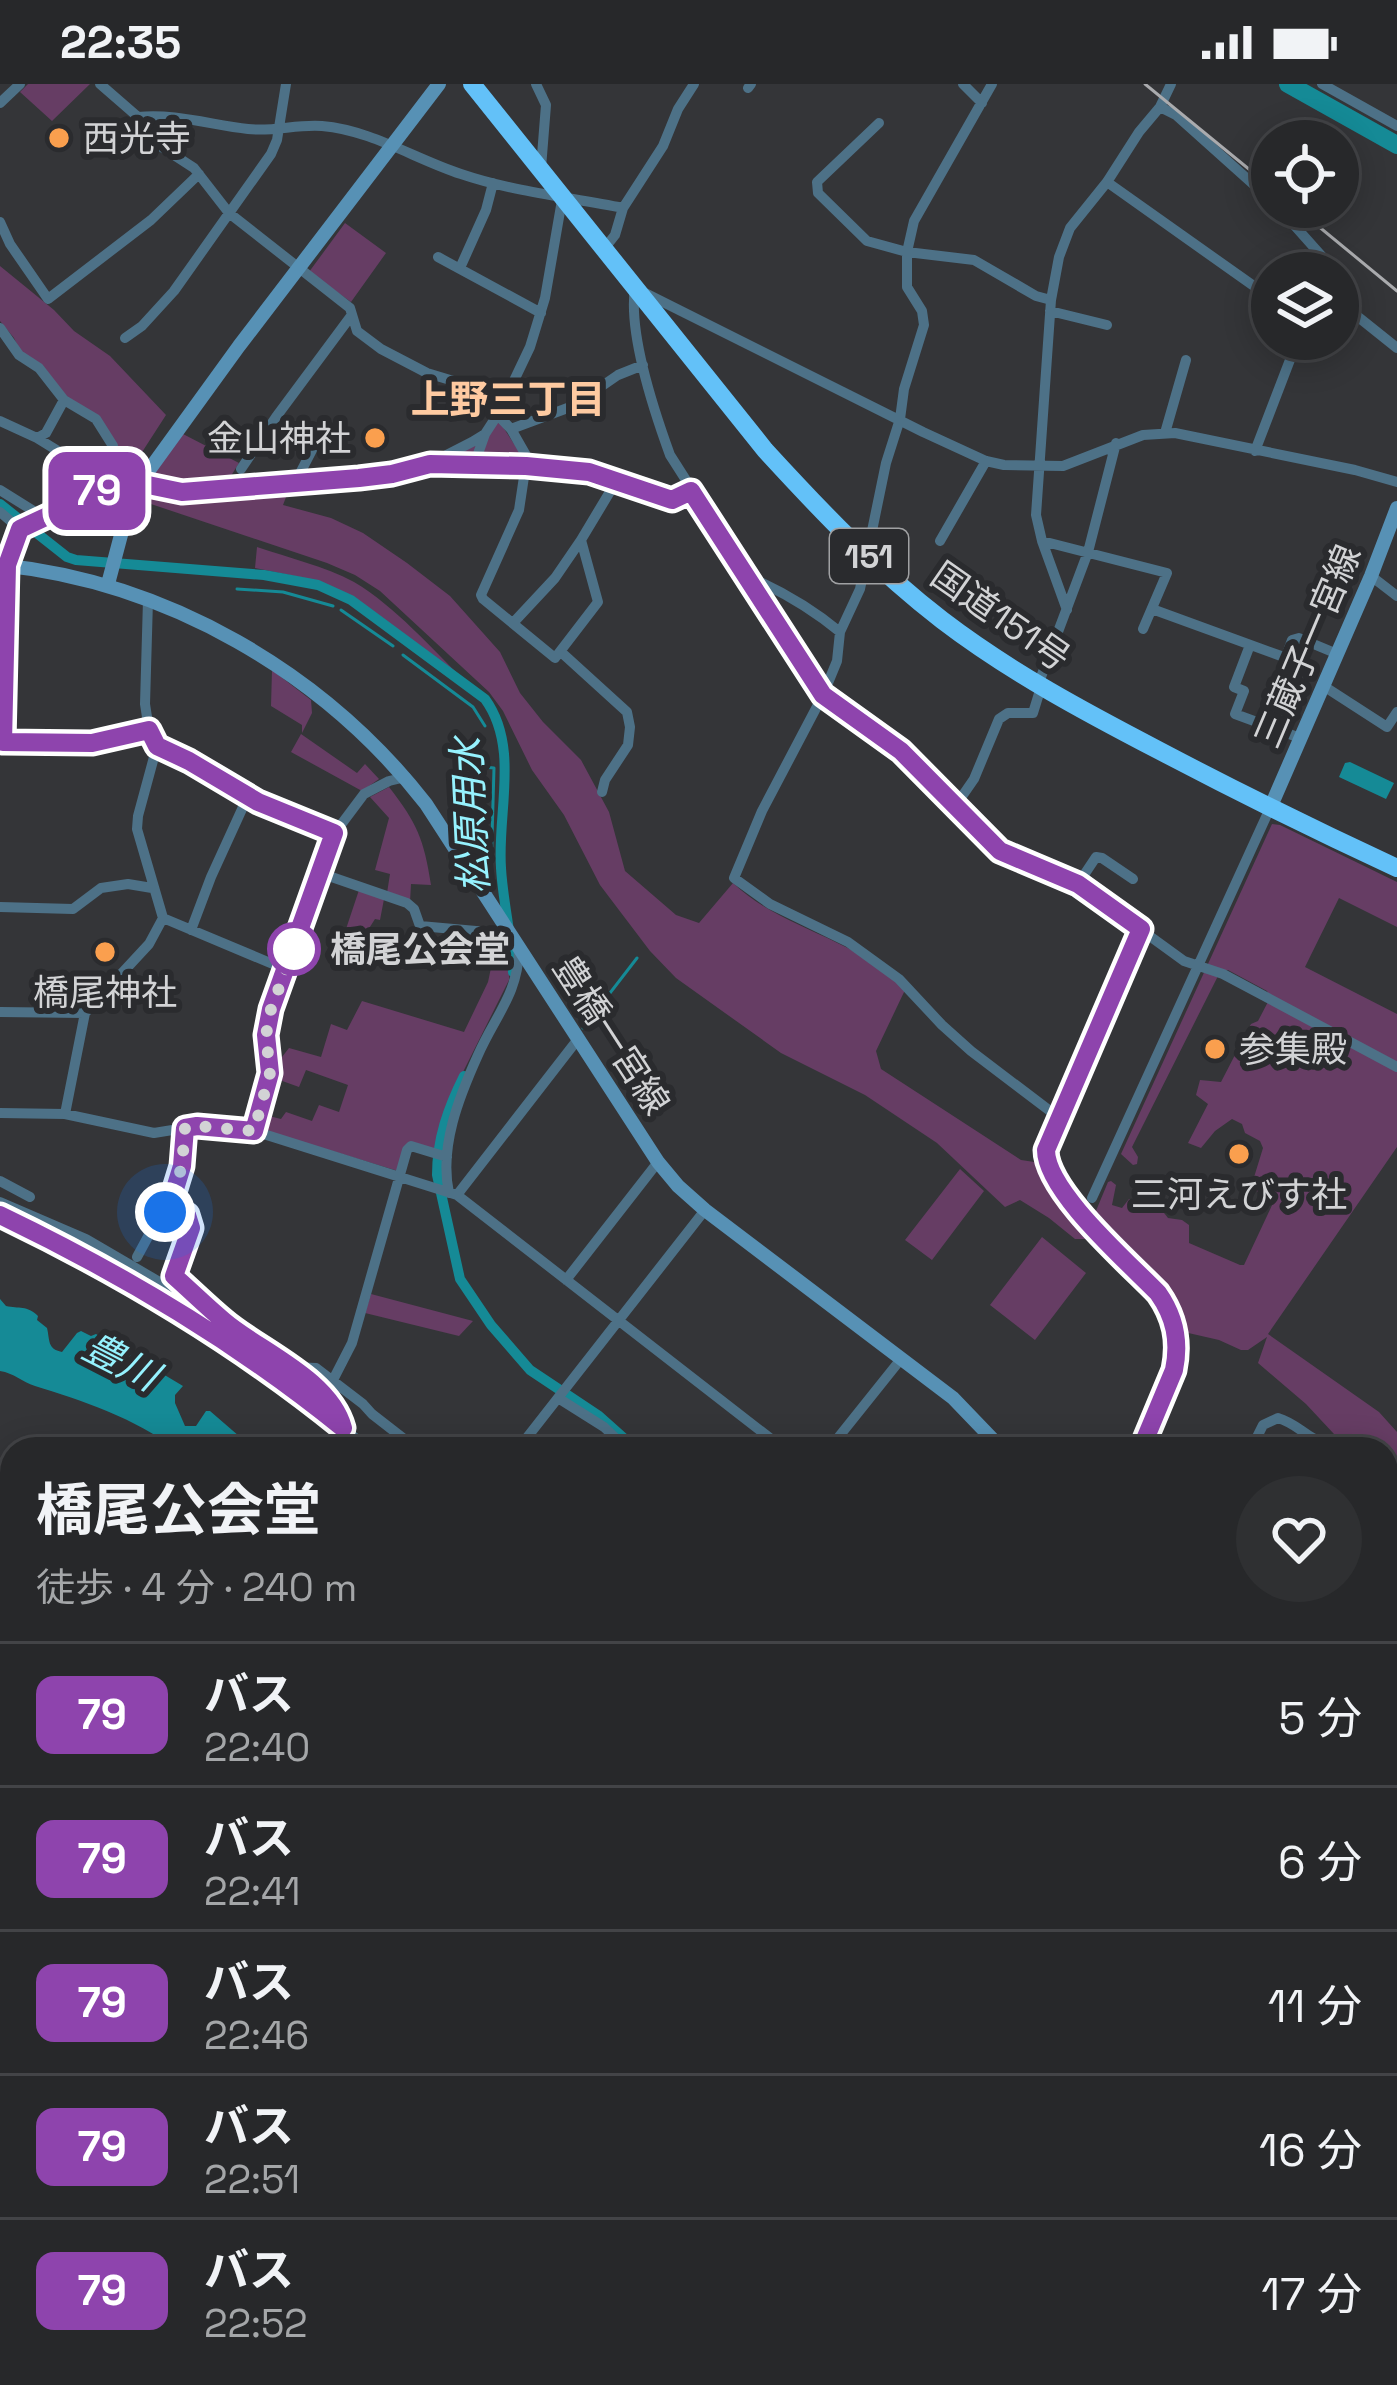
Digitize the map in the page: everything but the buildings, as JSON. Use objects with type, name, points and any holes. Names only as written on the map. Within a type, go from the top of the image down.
[{"type":"highway","name":"国道151号","points":[[472,84],[765,450],[868,555],[944,621],[1040,686],[1397,868]]},
{"type":"main road","points":[[110,571],[139,484],[439,84]]},
{"type":"main road","name":"三蔵子一宮線","points":[[1271,806],[1397,508]]},
{"type":"main road","name":"豊橋一宮線","points":[[3,565],[110,571],[148,600],[269,660],[348,720],[406,777],[457,848],[658,1162],[678,1186],[952,1398],[990,1437]]},
{"type":"street","points":[[0,103],[20,84]]},
{"type":"street","points":[[100,84],[138,117],[166,152],[186,161],[229,213],[350,308],[357,331],[427,373],[463,382],[511,429],[527,458],[519,510],[482,595],[556,658],[598,602],[581,540]]},
{"type":"street","points":[[125,338],[174,291],[271,154],[286,84]]},
{"type":"street","points":[[536,84],[547,105],[541,169]]},
{"type":"street","points":[[604,249],[694,84]]},
{"type":"street","points":[[963,84],[982,103]]},
{"type":"street","points":[[992,84],[914,221],[907,252],[907,287],[922,311],[924,325],[904,389],[860,589],[840,632],[837,661],[823,695],[762,812],[734,878],[770,904],[848,942],[899,979],[970,1051],[1058,1117]]},
{"type":"street","points":[[1067,610],[1036,515],[1050,305],[1059,257],[1070,228],[1160,107],[1171,84]]},
{"type":"street","points":[[1322,84],[1397,126]]},
{"type":"street","points":[[1349,100],[1358,84]]},
{"type":"street","points":[[1160,107],[1176,115],[1251,182]]},
{"type":"street","points":[[138,117],[162,116],[253,130],[322,126],[391,146],[463,175],[537,194],[623,208]]},
{"type":"street","points":[[879,123],[817,182],[818,193],[868,242],[974,260],[1050,305],[1107,325]]},
{"type":"street","points":[[0,222],[49,299],[151,220],[199,174]]},
{"type":"street","points":[[1107,182],[1251,284]]},
{"type":"street","points":[[460,268],[494,183]]},
{"type":"street","points":[[474,465],[541,314],[563,197]]},
{"type":"street","points":[[1297,228],[1318,252]]},
{"type":"street","points":[[438,257],[541,314]]},
{"type":"street","points":[[1397,482],[1165,433],[1116,443],[1078,462],[1040,467],[986,461],[635,288],[643,365],[670,455],[823,695],[901,751],[1000,851],[1078,884],[1184,961],[1223,974],[1397,1067]]},
{"type":"street","points":[[241,469],[351,316]]},
{"type":"street","points":[[1359,318],[1397,348]]},
{"type":"street","points":[[0,328],[19,355],[39,368],[64,400],[96,418],[113,446],[113,460]]},
{"type":"street","points":[[1165,433],[1186,360]]},
{"type":"street","points":[[1255,451],[1290,360]]},
{"type":"street","points":[[511,429],[573,406],[618,375],[643,365]]},
{"type":"street","points":[[37,438],[46,433],[64,400]]},
{"type":"street","points":[[0,423],[37,438],[97,475]]},
{"type":"street","points":[[296,481],[325,425]]},
{"type":"street","points":[[430,464],[485,434]]},
{"type":"street","points":[[956,805],[974,779],[999,719],[1008,713],[1033,713],[1088,552],[1116,443]]},
{"type":"street","points":[[940,541],[986,461]]},
{"type":"street","points":[[0,512],[30,524],[124,480],[182,492],[376,476],[430,464],[589,472],[672,500],[691,491]]},
{"type":"street","points":[[513,623],[555,578],[617,479]]},
{"type":"street","points":[[0,490],[32,510],[30,524],[3,565],[2,742],[92,743],[149,730]]},
{"type":"street","points":[[1042,542],[1167,572],[1143,629]]},
{"type":"street","points":[[744,574],[816,611],[840,632]]},
{"type":"street","points":[[1371,576],[1397,596]]},
{"type":"street","points":[[148,600],[145,704],[157,746],[248,796],[334,833]]},
{"type":"street","points":[[1152,609],[1280,656],[1287,655],[1292,640],[1299,638],[1335,653]]},
{"type":"street","points":[[1250,645],[1234,687],[1244,691],[1235,714],[1300,738]]},
{"type":"street","points":[[561,652],[627,712],[628,745],[604,780],[602,792]]},
{"type":"street","points":[[1322,685],[1387,727],[1397,712]]},
{"type":"street","points":[[157,746],[137,830],[163,918],[287,970]]},
{"type":"street","points":[[254,1131],[270,1073],[266,1035],[271,1009],[334,833],[364,794],[406,777]]},
{"type":"street","points":[[191,930],[248,796]]},
{"type":"street","points":[[1092,1198],[1271,806]]},
{"type":"street","points":[[1078,884],[1096,857],[1133,879]]},
{"type":"street","points":[[320,874],[407,903],[420,926],[516,940],[517,982],[459,1096],[445,1169],[453,1194]]},
{"type":"street","points":[[0,907],[74,908],[101,888],[128,884],[152,888]]},
{"type":"street","points":[[64,1114],[85,1013],[149,944],[163,918]]},
{"type":"street","points":[[1141,929],[1046,1150],[1056,1185],[1170,1311],[1177,1336],[1174,1370],[1146,1437]]},
{"type":"street","points":[[0,1012],[85,1013]]},
{"type":"street","points":[[453,1194],[578,1039]]},
{"type":"street","points":[[0,1113],[64,1114],[146,1132],[197,1126],[254,1131],[453,1194],[769,1437]]},
{"type":"street","points":[[137,1257],[170,1205],[182,1166],[185,1128]]},
{"type":"street","points":[[333,1380],[352,1343],[404,1156],[411,1146],[447,1157]]},
{"type":"street","points":[[566,1280],[658,1162]]},
{"type":"street","points":[[0,1181],[31,1197]]},
{"type":"street","points":[[0,1202],[86,1239],[294,1367],[339,1412],[343,1428]]},
{"type":"street","points":[[170,1205],[187,1215],[191,1228],[174,1276],[223,1321]]},
{"type":"street","points":[[527,1437],[705,1210]]},
{"type":"street","points":[[0,1215],[185,1315],[250,1356],[354,1437]]},
{"type":"street","points":[[839,1437],[901,1359]]},
{"type":"street","points":[[294,1367],[316,1369],[402,1437]]},
{"type":"street","points":[[558,1398],[614,1437]]},
{"type":"street","points":[[1257,1437],[1263,1425],[1278,1418],[1312,1437]]},
{"type":"shaded area","points":[[28,84],[90,84],[52,121],[20,92]]},
{"type":"shaded area","points":[[345,223],[386,253],[351,302],[309,272]]},
{"type":"shaded area","points":[[0,266],[110,356],[166,415],[135,463],[122,470],[114,464],[116,443],[21,353],[0,321]]},
{"type":"shaded area","points":[[496,422],[522,456],[521,462],[450,460]]},
{"type":"shaded area","points":[[183,434],[239,463],[229,479],[183,484],[150,478]]},
{"type":"shaded area","points":[[291,484],[283,505],[363,533],[450,596],[500,652],[520,693],[543,722],[581,760],[609,812],[625,871],[676,915],[699,923],[733,883],[774,912],[866,958],[905,990],[876,1051],[881,1069],[1021,1160],[1041,1163],[1052,1188],[1089,1229],[1085,1239],[1075,1239],[1020,1200],[1005,1207],[937,1143],[865,1095],[781,1053],[676,978],[600,885],[564,815],[532,770],[489,692],[380,591],[327,563],[142,501],[146,491],[182,497]]},
{"type":"shaded area","points":[[257,547],[354,582],[399,616],[466,682],[352,596],[319,581],[255,568]]},
{"type":"shaded area","points":[[272,670],[311,700],[312,713],[302,733],[302,725],[271,706]]},
{"type":"shaded area","points":[[301,734],[357,773],[365,764],[379,779],[362,791],[291,752]]},
{"type":"shaded area","points":[[389,787],[418,832],[431,885],[411,884],[410,902],[387,893],[390,874],[375,870],[389,818],[370,797]]},
{"type":"shaded area","points":[[1272,824],[1397,882],[1397,927],[1339,898],[1305,967],[1397,1014],[1397,1147],[1268,1334],[1379,1412],[1397,1437],[1337,1437],[1258,1363],[1267,1337],[1241,1350],[1184,1332],[1169,1300],[1093,1218],[1111,1181],[1116,1185],[1112,1205],[1122,1208],[1129,1199],[1152,1204],[1168,1218],[1189,1225],[1189,1243],[1244,1265],[1273,1203],[1251,1187],[1263,1148],[1260,1141],[1232,1119],[1201,1148],[1188,1143],[1208,1104],[1196,1095],[1200,1080],[1221,1082],[1270,998],[1267,991],[1228,970],[1220,972],[1132,1147],[1137,1164],[1121,1154]]},
{"type":"shaded area","points":[[359,890],[384,899],[380,920],[375,919],[361,941],[344,935]]},
{"type":"shaded area","points":[[498,935],[510,957],[509,980],[447,1104],[436,1151],[411,1144],[398,1171],[266,1131],[265,1115],[281,1119],[286,1112],[312,1121],[319,1105],[339,1112],[348,1085],[306,1070],[299,1087],[274,1078],[275,1066],[289,1048],[321,1057],[331,1024],[347,1030],[362,1001],[464,1032],[488,982]]},
{"type":"shaded area","points":[[960,1169],[984,1191],[932,1260],[905,1240]]},
{"type":"shaded area","points":[[1042,1237],[1086,1273],[1035,1340],[990,1305]]},
{"type":"shaded area","points":[[371,1294],[473,1321],[459,1336],[365,1313]]},
{"type":"water","points":[[1350,762],[1394,783],[1386,799],[1339,777]]},
{"type":"water","name":"豊川","points":[[0,1299],[6,1306],[38,1316],[57,1351],[62,1352],[81,1331],[96,1334],[183,1386],[175,1403],[185,1426],[196,1426],[210,1411],[240,1437],[158,1437],[89,1404],[0,1371]]},
{"type":"waterway","points":[[1288,84],[1397,145]]},
{"type":"waterway","name":"松原用水","points":[[0,504],[76,560],[264,575],[318,585],[351,600],[485,699],[502,738],[501,868],[513,972]]},
{"type":"waterway","points":[[237,589],[283,592],[333,606]]},
{"type":"waterway","points":[[341,610],[393,646]]},
{"type":"waterway","points":[[403,655],[473,707],[485,726]]},
{"type":"waterway","points":[[475,750],[474,766],[494,768],[491,872]]},
{"type":"waterway","points":[[583,1028],[637,958]]},
{"type":"waterway","name":"松原用水","points":[[464,1076],[444,1124],[437,1175],[460,1279],[530,1370],[623,1437]]},
{"type":"railway","points":[[1145,84],[1251,171]]},
{"type":"railway","points":[[1320,228],[1397,291]]},
{"type":"bus line","name":"79","points":[[0,1215],[185,1315],[250,1356],[343,1428],[339,1412],[294,1367],[223,1321],[174,1276],[191,1228],[187,1215],[170,1205],[182,1166],[185,1128],[254,1131],[270,1073],[266,1035],[271,1009],[334,833],[258,802],[157,746],[149,730],[92,743],[3,742],[7,565],[20,529],[124,480],[182,492],[359,478],[430,464],[589,472],[672,500],[691,491],[823,695],[901,751],[1000,851],[1078,884],[1141,929],[1058,1117],[1046,1161],[1056,1185],[1170,1311],[1177,1356],[1146,1437]]},
{"type":"place","name":"西光寺","points":[[59,138]]},
{"type":"place","name":"金山神社","points":[[375,438]]},
{"type":"place","name":"橋尾公会堂","points":[[294,949]]},
{"type":"place","name":"橋尾神社","points":[[105,952]]},
{"type":"place","name":"参集殿","points":[[1215,1049]]},
{"type":"place","name":"三河えびす社","points":[[1239,1154]]},
{"type":"district","name":"上野三丁目","points":[[508,399]]},
{"type":"route","points":[[165,1212],[182,1166],[185,1128],[254,1131],[270,1073],[266,1035],[271,1009],[298,938],[294,949]]}]
